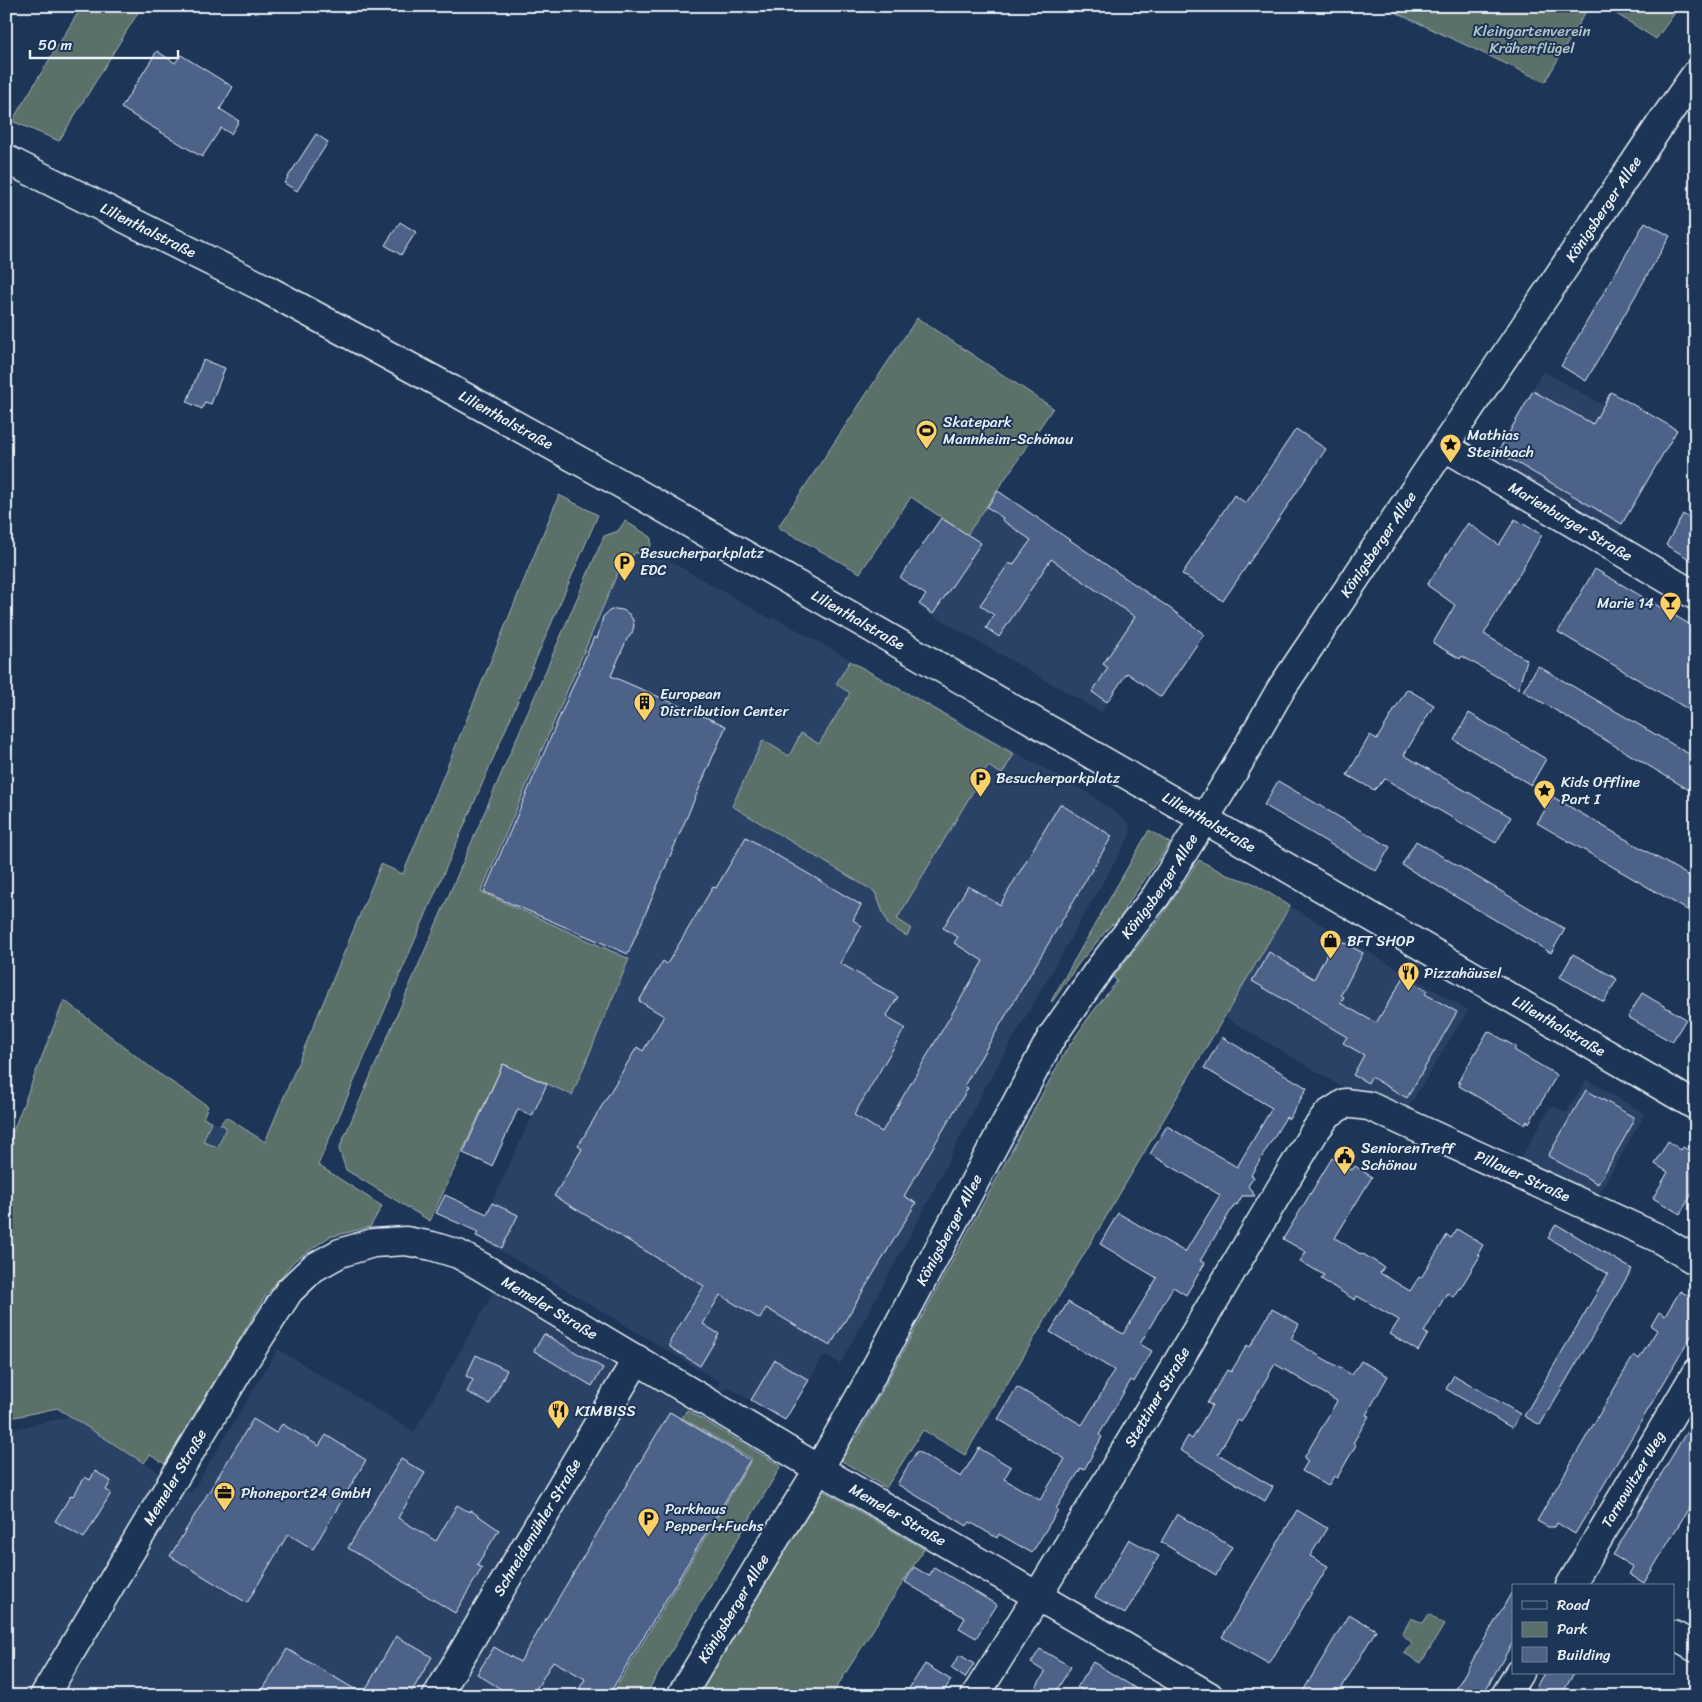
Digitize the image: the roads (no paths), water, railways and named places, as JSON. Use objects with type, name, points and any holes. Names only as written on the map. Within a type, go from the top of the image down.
[{"type":"street","name":"Königsberger Allee","points":[[681,1696],[819,1468],[866,1386],[1051,1038],[1100,968],[1156,896],[1234,771],[1281,689],[1662,122],[1693,84]]},
{"type":"street","name":"Lilienthalstraße","points":[[6,159],[262,287],[445,386],[689,522],[1696,1106]]},
{"type":"street","name":"Marienburger Straße","points":[[1445,447],[1696,596]]},
{"type":"street","name":"Pillauer Straße","points":[[1344,1103],[1369,1106],[1658,1238],[1696,1261]]},
{"type":"street","name":"Stettiner Straße","points":[[975,1696],[1038,1596],[1315,1131],[1328,1114],[1344,1103]]},
{"type":"street","name":"Memeler Straße","points":[[44,1696],[266,1324],[289,1291],[313,1268],[340,1253],[373,1243],[406,1242],[432,1246],[458,1254],[480,1266],[819,1468],[1209,1696]]},
{"type":"street","name":"Schneidemühler Straße","points":[[437,1696],[636,1359]]},
{"type":"street","name":"Tarnowitzer Weg","points":[[1578,1583],[1696,1373]]},
{"type":"street","points":[[1674,1636],[1696,1648]]},
{"type":"street","points":[[1505,1696],[1518,1674]]},
{"type":"place","name":"Skatepark Mannheim-Schönau","points":[[927,450]]},
{"type":"place","name":"Mathias Steinbach","points":[[1451,463]]},
{"type":"place","name":"Besucherparkplatz EDC","points":[[624,581]]},
{"type":"place","name":"Marie 14","points":[[1670,622]]},
{"type":"place","name":"European Distribution Center","points":[[644,722]]},
{"type":"place","name":"Besucherparkplatz","points":[[980,797]]},
{"type":"place","name":"Kids Offline Part I","points":[[1545,810]]},
{"type":"place","name":"BFT SHOP","points":[[1331,960]]},
{"type":"place","name":"Pizzahäusel","points":[[1408,992]]},
{"type":"place","name":"SeniorenTreff Schönau","points":[[1345,1176]]},
{"type":"place","name":"KIMBISS","points":[[559,1430]]},
{"type":"place","name":"Phoneport24 GmbH","points":[[225,1512]]},
{"type":"place","name":"Parkhaus Pepperl+Fuchs","points":[[649,1537]]},
{"type":"park label","name":"Kleingartenverein Krähenflügel","points":[[1532,40]]}]
